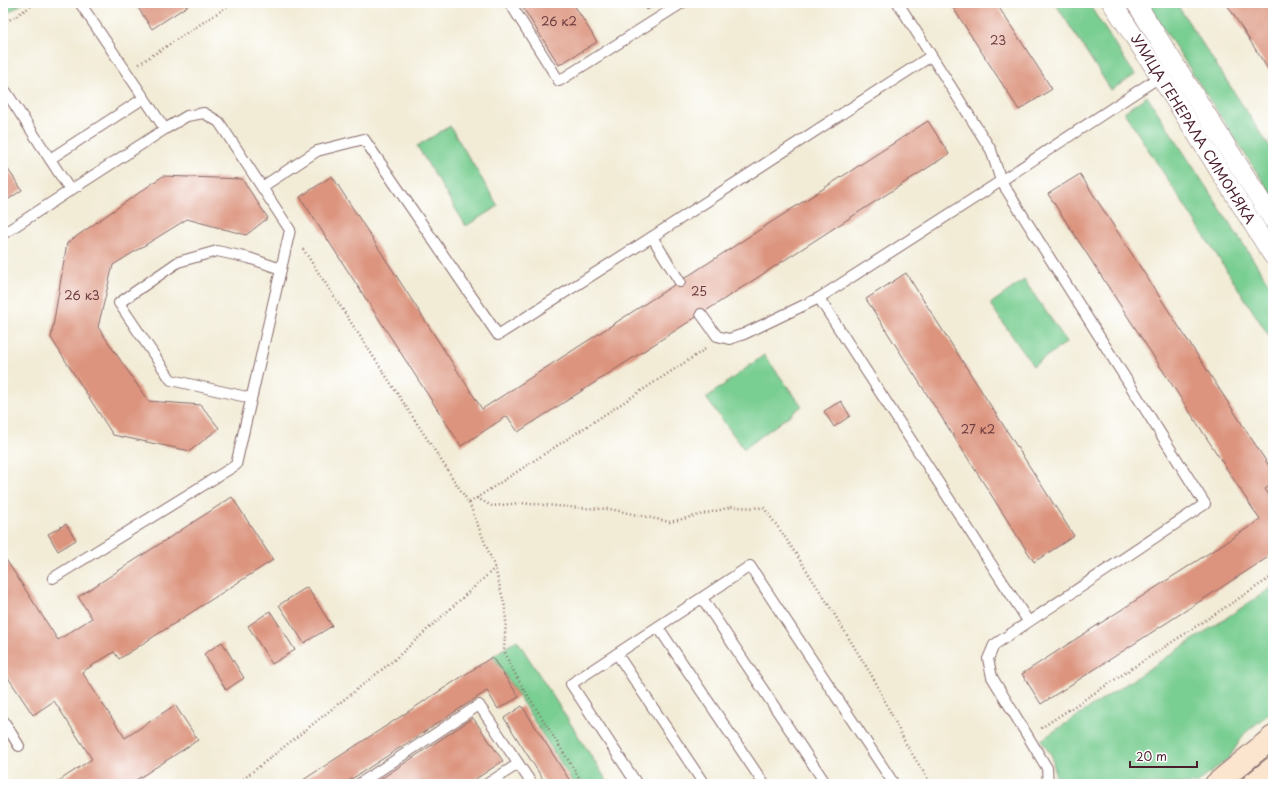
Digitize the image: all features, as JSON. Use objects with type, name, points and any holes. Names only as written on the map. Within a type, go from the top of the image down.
[{"type":"main road","points":[[1216,784],[1273,737]]},
{"type":"main road","points":[[1252,784],[1273,768]]},
{"type":"street","name":"УЛИЦА ГЕНЕРАЛА СИМОНЯКА","points":[[1112,3],[1160,76],[1273,256]]},
{"type":"street","name":"УЛИЦА ГЕНЕРАЛА СИМОНЯКА","points":[[1136,3],[1273,220]]},
{"type":"lane","points":[[80,3],[165,129]]},
{"type":"lane","points":[[510,3],[559,81],[682,3]]},
{"type":"lane","points":[[898,3],[991,150],[1001,182],[1205,504],[994,645],[988,659],[992,677],[1047,768],[1048,784]]},
{"type":"lane","points":[[262,187],[317,151],[364,139],[498,335],[932,56]]},
{"type":"lane","points":[[701,314],[716,336],[729,339],[744,334],[819,298],[1001,182],[1176,65]]},
{"type":"lane","points":[[3,87],[70,190]]},
{"type":"lane","points":[[50,159],[144,98]]},
{"type":"lane","points":[[3,234],[186,116],[204,113],[219,122],[290,230],[236,465],[53,578]]},
{"type":"lane","points":[[652,237],[680,282]]},
{"type":"lane","points":[[251,398],[171,380],[119,303],[178,262],[217,251],[248,258],[281,269]]},
{"type":"lane","points":[[819,298],[1028,621]]},
{"type":"lane","points":[[637,784],[571,684],[750,566],[894,784]]},
{"type":"lane","points":[[702,598],[826,784]]},
{"type":"lane","points":[[658,626],[764,784]]},
{"type":"lane","points":[[618,654],[704,784]]},
{"type":"lane","points":[[359,784],[480,705],[532,784]]},
{"type":"lane","points":[[3,720],[20,746]]},
{"type":"lane","points":[[487,784],[518,764]]},
{"type":"path","points":[[3,24],[36,3]]},
{"type":"path","points":[[127,72],[233,3]]},
{"type":"path","points":[[290,230],[469,503],[495,568],[505,607],[506,621],[504,650],[510,665],[583,784]]},
{"type":"path","points":[[469,503],[723,338]]},
{"type":"path","points":[[237,784],[394,660],[495,568]]},
{"type":"path","points":[[1028,736],[1273,576]]},
{"type":"green space","points":[[7,3],[23,3],[3,16],[3,5]]},
{"type":"green space","points":[[1055,3],[1088,3],[1135,75],[1111,90]]},
{"type":"green space","points":[[1147,3],[1176,3],[1273,152],[1273,197]]},
{"type":"green space","points":[[1147,96],[1273,290],[1273,342],[1124,112]]},
{"type":"green space","points":[[450,126],[498,206],[466,226],[417,146]]},
{"type":"green space","points":[[1024,280],[1067,342],[1033,366],[990,304]]},
{"type":"green space","points":[[764,355],[802,406],[744,449],[706,398]]},
{"type":"green space","points":[[1273,587],[1273,710],[1244,734],[1229,758],[1196,784],[1057,784],[1052,756],[1041,740]]},
{"type":"green space","points":[[517,640],[609,784],[574,784],[493,656]]},
{"type":"building","points":[[135,3],[192,3],[152,29]]},
{"type":"building","points":[[520,3],[573,3],[597,42],[559,65]]},
{"type":"building","points":[[643,3],[659,3],[647,10]]},
{"type":"building","points":[[950,3],[996,3],[1052,89],[1019,110]]},
{"type":"building","points":[[1226,3],[1273,3],[1273,77]]},
{"type":"building","points":[[928,121],[949,154],[518,432],[507,416],[461,446],[300,197],[332,176],[482,409]]},
{"type":"building","points":[[3,162],[22,190],[3,203]]},
{"type":"building","points":[[1080,174],[1273,472],[1273,484],[1265,489],[1273,501],[1273,554],[1041,704],[1022,674],[1260,520],[1048,194]]},
{"type":"building","points":[[163,176],[242,179],[268,218],[246,235],[187,219],[113,265],[98,327],[148,401],[201,405],[219,428],[190,451],[113,435],[51,338],[67,243]]},
{"type":"building","points":[[906,273],[1074,536],[1034,562],[866,299]]},
{"type":"building","points":[[841,401],[850,416],[834,427],[824,411]]},
{"type":"building","points":[[232,497],[273,560],[119,659],[114,652],[82,672],[125,738],[175,705],[198,740],[130,784],[54,784],[92,759],[54,701],[33,715],[3,670],[3,555],[58,640],[92,618],[78,597]]},
{"type":"building","points":[[66,524],[76,540],[58,551],[48,534]]},
{"type":"building","points":[[307,587],[332,626],[304,643],[279,605]]},
{"type":"building","points":[[270,611],[295,650],[272,664],[248,626]]},
{"type":"building","points":[[222,642],[244,678],[226,690],[204,654]]},
{"type":"building","points":[[492,657],[519,697],[498,709],[487,691],[344,784],[297,784]]},
{"type":"building","points":[[522,706],[572,784],[546,784],[504,718]]},
{"type":"building","points":[[473,718],[503,761],[468,784],[373,784]]}]
